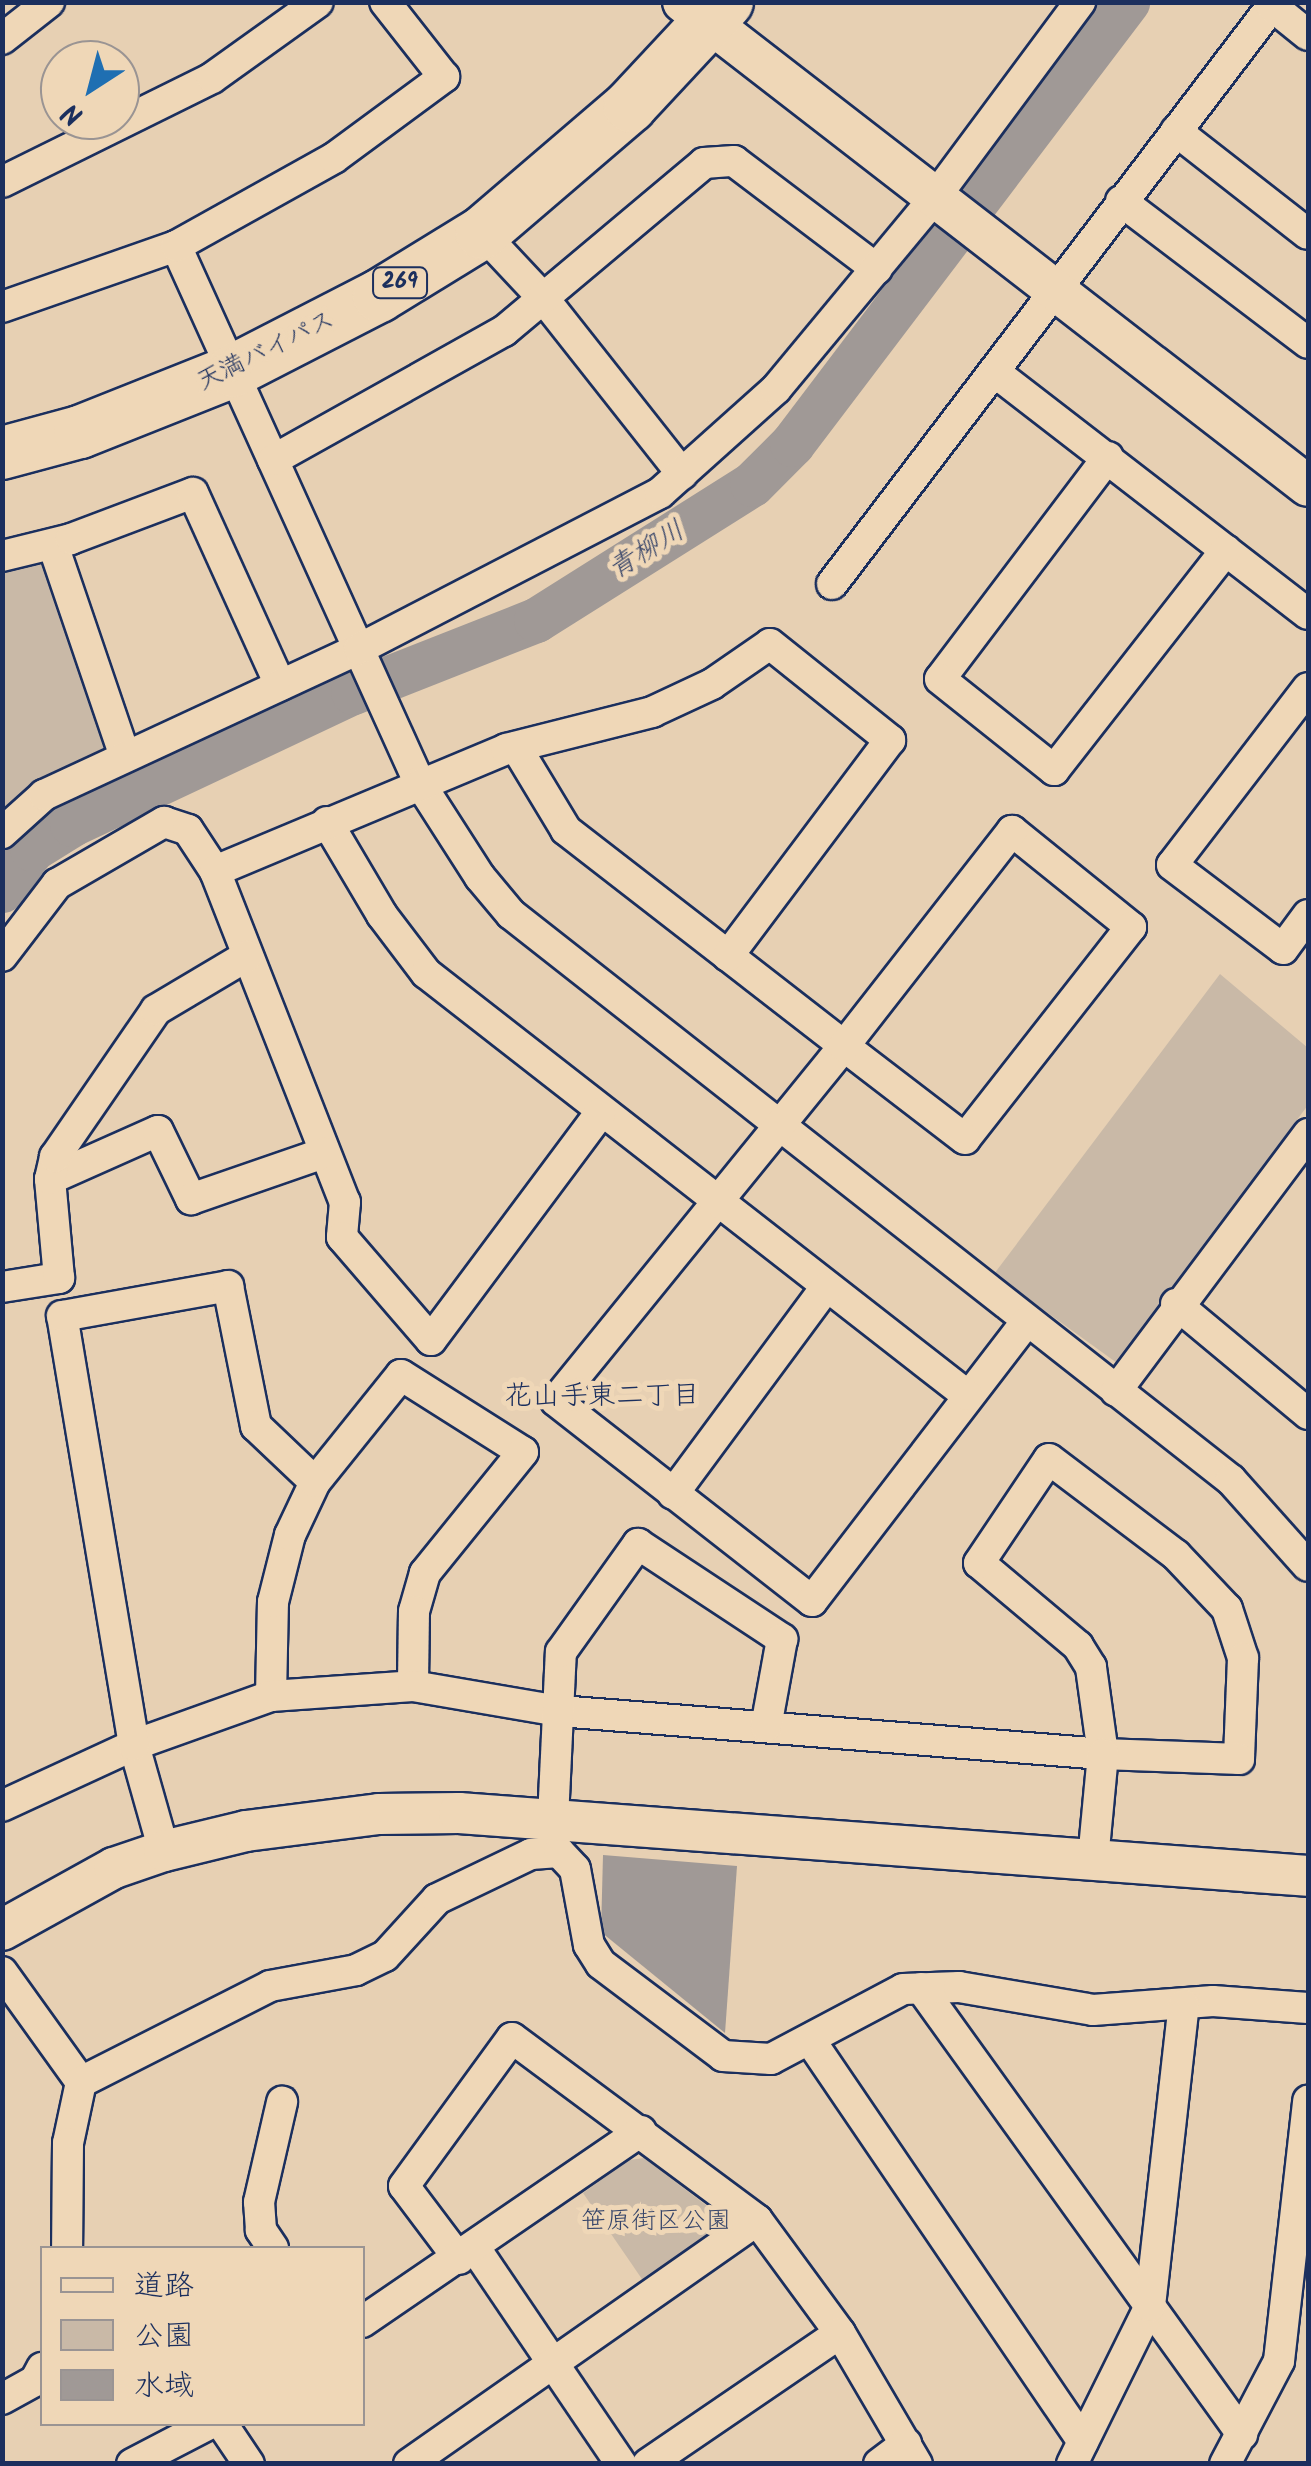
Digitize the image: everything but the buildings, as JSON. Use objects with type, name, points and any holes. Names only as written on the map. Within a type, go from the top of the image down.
[{"type":"highway","name":"天満バイパス","points":[[2,453],[80,432],[227,358],[379,296],[482,233],[630,106],[699,7]]},
{"type":"highway","name":"天満バイパス","points":[[2,422],[227,358],[457,211],[699,7]]},
{"type":"street","points":[[2,38],[49,2]]},
{"type":"street","points":[[2,182],[212,78],[318,2]]},
{"type":"street","points":[[2,307],[176,246],[334,158],[444,77],[386,2]]},
{"type":"street","points":[[2,833],[44,795],[358,649],[620,518],[682,474],[776,389],[937,203],[1080,2]]},
{"type":"street","points":[[832,584],[996,374],[1054,287],[1272,6],[1308,35]]},
{"type":"street","points":[[699,7],[937,203],[1054,287],[1308,486]]},
{"type":"street","points":[[1176,131],[1308,234]]},
{"type":"street","points":[[272,460],[504,331],[688,172],[720,158],[734,161],[877,269]]},
{"type":"street","points":[[1121,201],[1308,343]]},
{"type":"street","points":[[482,233],[544,298],[682,474]]},
{"type":"street","points":[[176,246],[419,782],[453,842],[511,914],[1025,1323],[1230,1480],[1308,1566]]},
{"type":"street","points":[[996,374],[1308,614]]},
{"type":"street","points":[[1108,458],[940,679],[1054,770],[1226,550]]},
{"type":"street","points":[[2,556],[53,545],[193,493],[280,685]]},
{"type":"street","points":[[53,545],[125,756]]},
{"type":"street","points":[[215,871],[419,782],[516,747],[652,712],[712,684],[770,644],[890,740],[728,956]]},
{"type":"street","points":[[1308,688],[1172,865],[1283,949],[1308,915]]},
{"type":"street","points":[[516,747],[566,830],[728,956],[844,1046],[965,1140],[1131,927],[1012,832],[844,1046],[777,1127],[720,1206],[556,1400],[812,1601],[1025,1323]]},
{"type":"street","points":[[2,956],[57,884],[164,822],[188,830],[215,871],[345,1202],[347,1246],[431,1340],[600,1113]]},
{"type":"street","points":[[328,822],[382,915],[426,973],[600,1113],[968,1395]]},
{"type":"street","points":[[2,1287],[59,1278],[50,1179],[70,1133],[156,1010],[247,956]]},
{"type":"street","points":[[50,1179],[158,1131],[191,1199],[324,1153]]},
{"type":"street","points":[[1116,1390],[1176,1304],[1308,1134]]},
{"type":"street","points":[[164,1851],[134,1745],[62,1316],[228,1286],[256,1426],[315,1482]]},
{"type":"street","points":[[673,1494],[826,1286]]},
{"type":"street","points":[[1176,1304],[1303,1397]]},
{"type":"street","points":[[271,1696],[273,1602],[290,1535],[315,1482],[400,1375],[523,1452],[425,1573],[414,1611],[412,1686]]},
{"type":"street","points":[[2,1806],[134,1745],[271,1696],[412,1686],[559,1710],[1102,1754],[1239,1759],[1239,1632],[1227,1609],[1176,1554],[1049,1459],[979,1563],[1078,1646],[1091,1667],[1102,1754],[1093,1860]]},
{"type":"street","points":[[553,1819],[561,1652],[638,1544],[782,1639],[766,1727]]},
{"type":"street","points":[[2,1930],[114,1868],[164,1851],[246,1830],[363,1815],[553,1819],[1308,1876]]},
{"type":"street","points":[[81,2082],[270,1986],[356,1970],[386,1956],[437,1899],[531,1854],[559,1852],[576,1869],[589,1945],[601,1964],[638,1996],[723,2056],[771,2059],[812,2043],[903,1989],[959,1986],[1093,2010],[1184,2005],[1308,2008]]},
{"type":"street","points":[[2,1972],[81,2082],[68,2143],[67,2246]]},
{"type":"street","points":[[921,1988],[1242,2434]]},
{"type":"street","points":[[1077,2453],[1150,2306],[1184,2005]]},
{"type":"street","points":[[620,2464],[552,2362],[467,2253],[404,2186],[512,2038],[758,2220],[840,2333],[912,2454],[879,2464]]},
{"type":"street","points":[[812,2043],[1077,2453]]},
{"type":"street","points":[[272,2246],[262,2230],[259,2202],[282,2102]]},
{"type":"street","points":[[1225,2464],[1294,2363],[1308,2102]]},
{"type":"street","points":[[365,2320],[642,2131]]},
{"type":"street","points":[[409,2464],[758,2220]]},
{"type":"street","points":[[648,2464],[840,2333]]},
{"type":"street","points":[[2,2399],[36,2381],[40,2372]]},
{"type":"street","points":[[132,2464],[205,2426]]},
{"type":"street","points":[[223,2426],[248,2464]]},
{"type":"green space","points":[[48,558],[112,747],[5,810],[2,567]]},
{"type":"green space","points":[[1220,974],[1308,1048],[1308,1105],[1117,1363],[994,1274]]},
{"type":"green space","name":"笹原街区公園","points":[[644,2158],[732,2225],[644,2282],[583,2193],[629,2160]]},
{"type":"water","points":[[603,1855],[737,1866],[725,2033],[601,1932]]},
{"type":"waterway","name":"青柳川","points":[[2,890],[32,849],[72,824],[353,692],[536,620],[752,484],[792,444],[1127,2]]},
{"type":"district","name":"花山手東二丁目","points":[[602,1397]]}]
